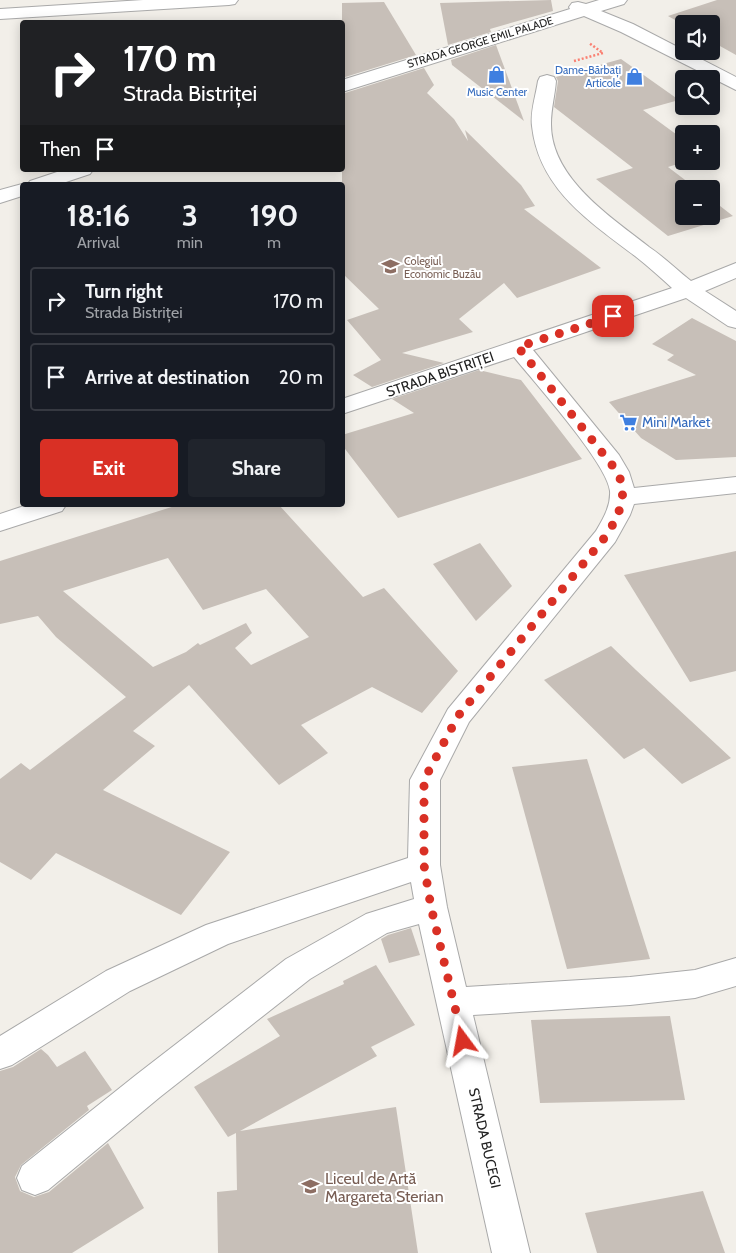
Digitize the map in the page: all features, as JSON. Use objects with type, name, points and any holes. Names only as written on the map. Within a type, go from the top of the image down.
[{"type":"street","points":[[0,14],[229,0]]},
{"type":"street","points":[[556,0],[587,9],[736,84]]},
{"type":"street","name":"STRADA GEORGE EMIL PALADE","points":[[345,85],[618,0]]},
{"type":"street","points":[[548,81],[541,124],[546,149],[561,182],[600,221],[643,252],[688,290],[736,321]]},
{"type":"street","points":[[46,182],[78,172]]},
{"type":"street","points":[[0,197],[20,191]]},
{"type":"street","name":"STRADA BISTRIȚEI","points":[[345,406],[688,290],[736,270]]},
{"type":"street","points":[[518,347],[610,461],[622,480],[623,497],[736,485]]},
{"type":"street","name":"STRADA BUCEGI","points":[[511,1253],[431,907],[424,865],[424,780],[458,716],[606,536],[619,514],[623,497]]},
{"type":"street","points":[[0,523],[47,507]]},
{"type":"street","points":[[0,1054],[118,981],[217,934],[424,865]]},
{"type":"street","points":[[35,1178],[148,1086],[298,969],[377,923],[431,907]]},
{"type":"street","points":[[454,1002],[649,989],[695,984],[736,972]]},
{"type":"path","points":[[574,61],[603,53],[584,40]]},
{"type":"building","points":[[551,0],[553,11],[490,29],[491,32],[448,45],[440,3]]},
{"type":"building","points":[[717,0],[736,0],[736,55],[720,46],[720,15],[675,15],[675,20],[668,16]]},
{"type":"building","points":[[384,2],[416,55],[345,77],[345,20],[342,20],[342,3]]},
{"type":"building","points":[[496,45],[524,121],[452,65],[451,60]]},
{"type":"building","points":[[621,59],[675,97],[675,101],[643,110],[675,133],[675,165],[668,167],[685,180],[675,180],[675,225],[704,225],[668,236],[596,179],[633,168],[554,107],[558,81],[556,77]]},
{"type":"building","points":[[424,68],[434,85],[427,93],[454,119],[468,141],[465,130],[521,185],[535,206],[524,209],[601,268],[517,298],[504,283],[459,319],[473,332],[402,353],[444,363],[372,387],[353,375],[381,360],[347,320],[379,309],[345,276],[345,182],[342,182],[342,172],[345,172],[345,93]]},
{"type":"building","points":[[720,206],[733,216],[720,220]]},
{"type":"building","points":[[692,318],[736,341],[736,457],[676,460],[641,438],[609,402],[696,375],[667,360],[674,355],[652,344]]},
{"type":"building","points":[[479,370],[521,380],[582,459],[398,518],[345,449],[345,434],[414,413],[392,399]]},
{"type":"building","points":[[172,507],[281,507],[363,597],[384,588],[458,671],[422,713],[372,687],[301,725],[328,753],[279,785],[189,685],[133,731],[155,746],[103,790],[230,852],[181,915],[56,853],[31,880],[0,862],[0,779],[21,763],[30,770],[126,697],[56,637],[38,616],[0,624],[0,561]],"holes":[[[168,558],[203,610],[266,589],[309,637],[251,665],[235,648],[252,633],[246,623],[200,645],[198,643],[186,652],[153,667],[63,591]]]},
{"type":"building","points":[[480,543],[512,586],[476,621],[433,564]]},
{"type":"building","points":[[736,551],[736,671],[690,682],[624,575]]},
{"type":"building","points":[[611,646],[731,758],[682,784],[644,748],[624,759],[544,680]]},
{"type":"building","points":[[587,759],[650,959],[567,969],[512,767]]},
{"type":"building","points":[[411,928],[420,955],[389,963],[381,939]]},
{"type":"building","points":[[376,965],[415,1025],[371,1047],[377,1056],[240,1131],[396,1107],[418,1253],[218,1253],[217,1192],[237,1190],[236,1133],[228,1137],[194,1087],[280,1036],[267,1019],[344,984],[343,981]]},
{"type":"building","points":[[670,1016],[685,1100],[540,1103],[531,1020]]},
{"type":"building","points":[[41,1049],[57,1067],[85,1051],[112,1090],[87,1106],[89,1110],[21,1165],[15,1177],[20,1191],[34,1197],[49,1192],[108,1143],[144,1208],[72,1253],[0,1253],[0,1071],[13,1067]]},
{"type":"building","points":[[703,1191],[725,1253],[597,1253],[585,1213]]},
{"type":"place","name":"Music Center","points":[[497,74]]},
{"type":"place","name":"Dame-Bărbați Articole","points":[[635,76]]},
{"type":"place","name":"Colegiul Economic Buzău","points":[[390,267]]},
{"type":"place","name":"Mini Market","points":[[628,422]]},
{"type":"place","name":"Liceul de Artă Margareta Sterian","points":[[311,1187]]},
{"type":"route","points":[[463,1041],[431,907],[424,865],[424,780],[458,716],[606,536],[619,514],[623,497],[622,480],[616,470],[518,347],[613,316]]}]
